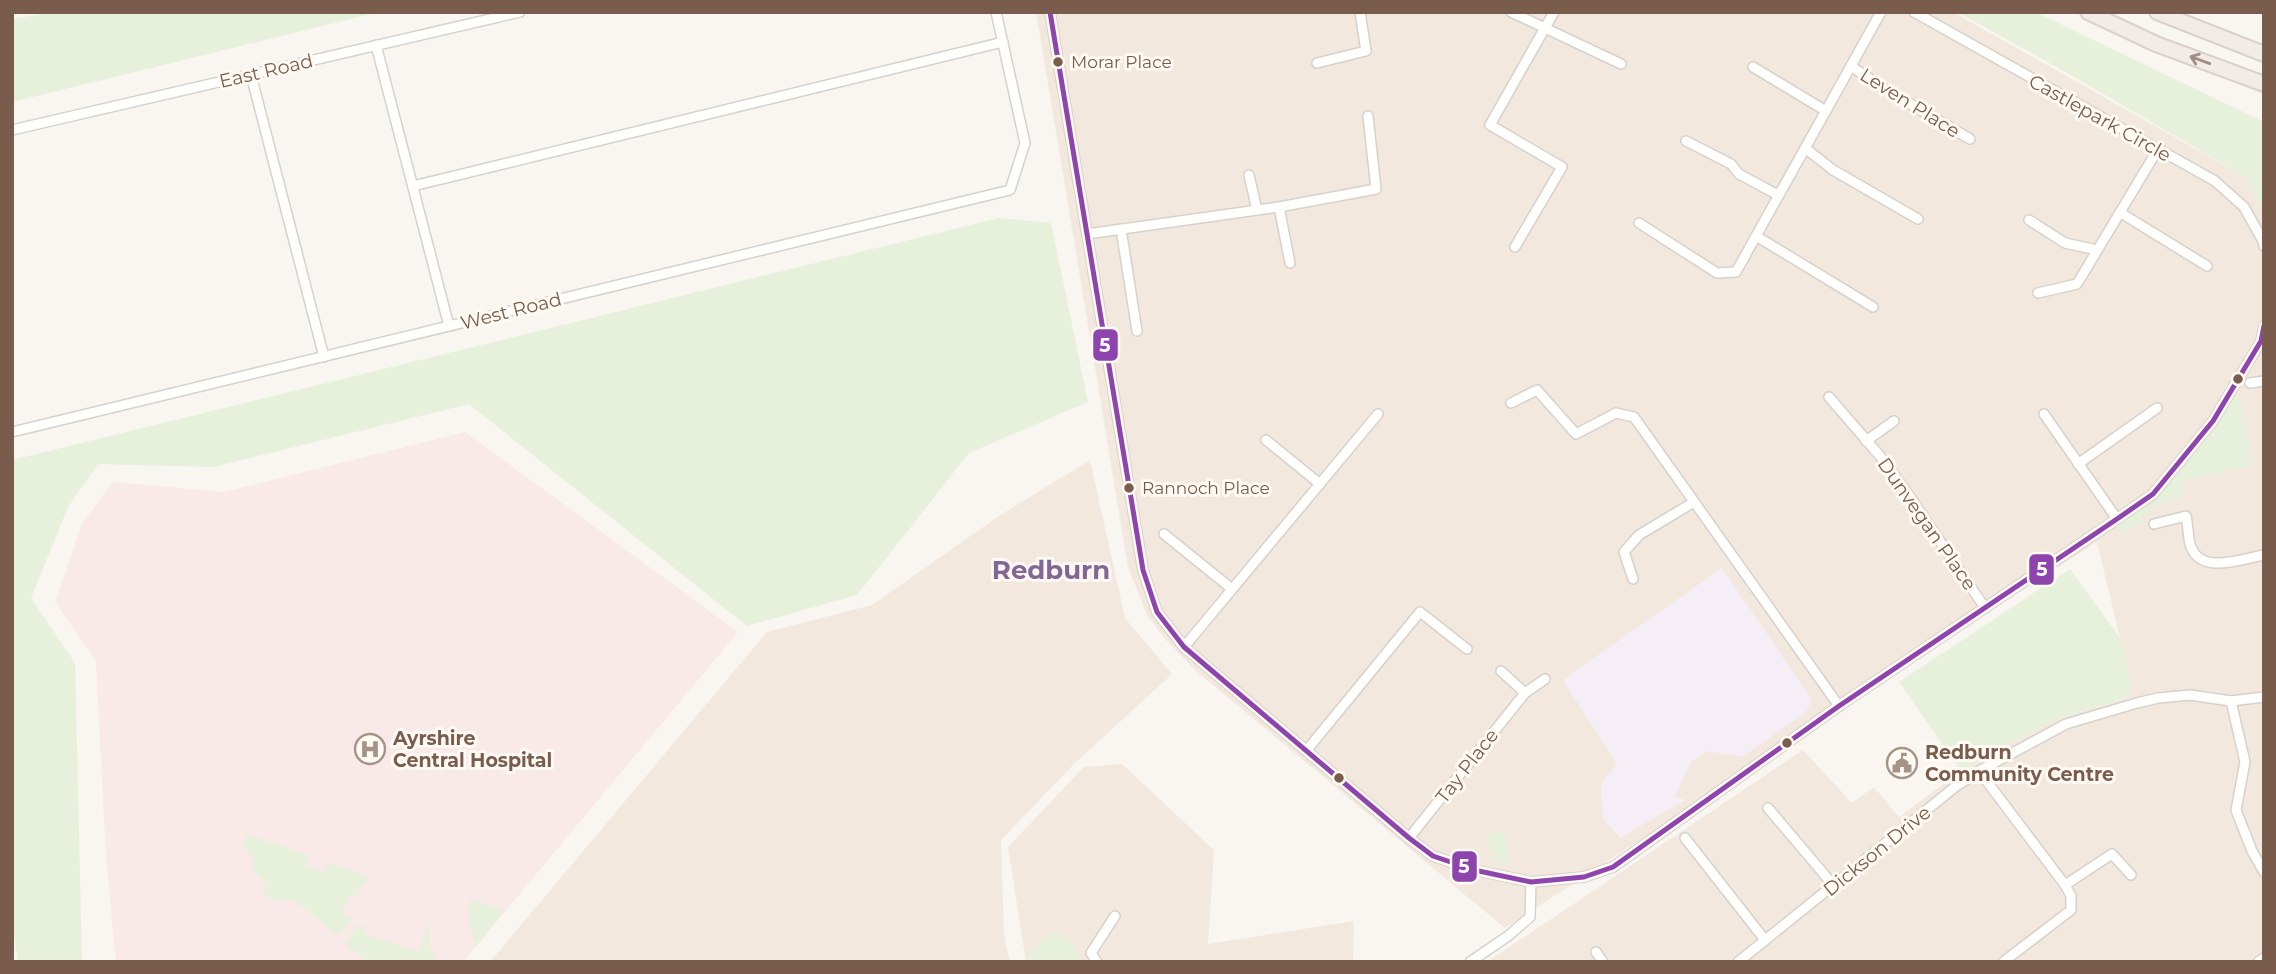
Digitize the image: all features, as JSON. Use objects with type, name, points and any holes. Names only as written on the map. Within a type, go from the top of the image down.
[{"type":"highway","points":[[2088,12],[2156,44],[2264,84]]},
{"type":"highway","points":[[2157,12],[2264,54]]},
{"type":"street","name":"East Road","points":[[12,130],[520,12]]},
{"type":"street","points":[[413,187],[1003,42],[996,12]]},
{"type":"street","points":[[1050,12],[1143,570],[1157,612],[1184,646],[1409,838],[1433,856],[1474,870],[1531,882],[1584,877],[1613,867],[1839,706],[2153,494],[2213,421],[2261,341],[2264,326]]},
{"type":"street","points":[[1317,63],[1366,51],[1360,12]]},
{"type":"street","points":[[1511,12],[1621,64]]},
{"type":"street","points":[[1515,247],[1562,167],[1490,125],[1554,12]]},
{"type":"street","name":"Leven Place","points":[[1639,223],[1717,273],[1736,272],[1881,12]]},
{"type":"street","name":"Castlepark Circle","points":[[1913,12],[2215,181],[2244,207],[2264,246]]},
{"type":"street","name":"West Road","points":[[12,432],[1010,190],[1026,143],[1003,42]]},
{"type":"street","points":[[376,46],[449,326]]},
{"type":"street","name":"Leven Place","points":[[1851,66],[1970,139]]},
{"type":"street","points":[[1753,67],[1826,111]]},
{"type":"street","points":[[251,75],[324,357]]},
{"type":"street","points":[[1087,234],[1279,207],[1376,189],[1368,116]]},
{"type":"street","points":[[1686,141],[1731,164],[1739,174],[1779,195]]},
{"type":"street","points":[[1805,148],[1833,170],[1918,219]]},
{"type":"street","points":[[2038,293],[2077,284],[2158,149]]},
{"type":"street","points":[[1249,175],[1257,210]]},
{"type":"street","points":[[1279,207],[1290,263]]},
{"type":"street","points":[[2121,213],[2207,266]]},
{"type":"street","points":[[2029,220],[2065,243],[2098,250]]},
{"type":"street","points":[[1121,229],[1137,331]]},
{"type":"street","points":[[1756,236],[1873,307]]},
{"type":"street","points":[[2250,383],[2264,380]]},
{"type":"street","points":[[1511,403],[1537,390],[1576,434],[1616,413],[1634,417],[1839,706]]},
{"type":"street","name":"Dunvegan Place","points":[[1829,397],[1880,456],[1985,608]]},
{"type":"street","points":[[2078,464],[2157,408]]},
{"type":"street","points":[[1184,646],[1378,414]]},
{"type":"street","points":[[2044,414],[2117,519]]},
{"type":"street","name":"Dunvegan Place","points":[[1866,441],[1894,421]]},
{"type":"street","points":[[1266,440],[1320,484]]},
{"type":"street","points":[[1633,579],[1625,552],[1639,535],[1695,502]]},
{"type":"street","points":[[2154,524],[2186,516],[2191,547],[2200,559],[2212,565],[2264,555]]},
{"type":"street","points":[[1164,534],[1232,589]]},
{"type":"street","points":[[1306,751],[1420,612],[1467,649]]},
{"type":"street","points":[[1501,671],[1525,693]]},
{"type":"street","name":"Tay Place","points":[[1409,838],[1525,693],[1545,679]]},
{"type":"street","name":"Dickson Drive","points":[[1738,962],[1955,787],[2066,724],[2158,698],[2190,695],[2231,701],[2264,697]]},
{"type":"street","points":[[2231,701],[2245,762],[2236,810],[2252,851],[2264,872]]},
{"type":"street","points":[[1979,772],[2071,896],[2071,910],[2003,962]]},
{"type":"street","points":[[1768,808],[1834,886]]},
{"type":"street","points":[[1685,838],[1765,940]]},
{"type":"street","points":[[2065,885],[2112,853],[2131,875]]},
{"type":"street","points":[[1470,962],[1530,917],[1531,882]]},
{"type":"street","points":[[1097,962],[1091,953],[1115,916]]},
{"type":"street","points":[[1596,952],[1603,962]]},
{"type":"street","points":[[2258,962],[2264,958]]},
{"type":"shaded area","points":[[1036,12],[1953,12],[2247,178],[2264,213],[2264,962],[1487,962],[1803,750],[1852,803],[1874,787],[1899,817],[1961,771],[2010,743],[2060,718],[2124,699],[2131,684],[2097,542],[1839,706],[1792,741],[1505,928],[1196,671],[1166,640],[1147,615],[1128,567]]},
{"type":"shaded area","name":"Ayrshire Central Hospital","points":[[465,432],[738,632],[463,962],[116,962],[106,858],[96,661],[55,602],[82,524],[113,482],[224,492]]},
{"type":"shaded area","points":[[1090,460],[1125,618],[1172,674],[1074,764],[1001,840],[1004,935],[1010,962],[490,962],[767,632],[872,605],[999,516]]},
{"type":"shaded area","points":[[1722,568],[1812,700],[1806,712],[1742,757],[1707,751],[1691,762],[1675,796],[1685,800],[1620,838],[1603,819],[1601,784],[1617,764],[1563,680]]},
{"type":"shaded area","points":[[1122,764],[1214,850],[1208,944],[1354,921],[1353,962],[1026,962],[1008,847],[1084,767]]},
{"type":"green space","points":[[55,12],[379,12],[12,102],[12,19]]},
{"type":"green space","points":[[1957,12],[2035,12],[2264,122],[2264,213],[2247,178]]},
{"type":"green space","points":[[999,218],[1051,223],[1088,402],[969,453],[857,595],[747,626],[469,404],[214,467],[98,464],[68,507],[31,598],[75,663],[82,962],[18,962],[12,919],[12,460]]},
{"type":"green space","points":[[2238,392],[2253,466],[2183,480],[2182,497],[2164,501],[2142,517],[2143,524],[2117,534],[2118,523],[2152,503],[2191,459]]},
{"type":"green space","points":[[2070,569],[2120,638],[2131,684],[2129,694],[2123,699],[2060,718],[1961,771],[1899,682]]},
{"type":"green space","points":[[1503,831],[1511,862],[1493,862],[1487,834]]},
{"type":"green space","points":[[246,834],[309,855],[306,866],[324,872],[327,862],[368,876],[357,897],[349,895],[343,914],[351,917],[351,920],[340,934],[336,935],[295,901],[275,900],[262,895],[266,885],[252,869],[254,860],[243,845]]},
{"type":"green space","points":[[469,899],[505,910],[476,947],[469,925]]},
{"type":"green space","points":[[429,921],[430,946],[436,962],[367,962],[344,943],[359,924],[365,926],[363,933],[418,952]]},
{"type":"green space","points":[[1054,932],[1066,936],[1083,962],[1028,962],[1030,951]]},
{"type":"transit line","name":"5","points":[[1050,12],[1143,570],[1157,612],[1184,647],[1409,838],[1433,856],[1474,870],[1531,882],[1584,877],[1613,867],[1839,706],[2153,494],[2213,421],[2261,341],[2264,326]]},
{"type":"place","name":"Morar Place","points":[[1058,62]]},
{"type":"place","name":"Rannoch Place","points":[[1129,488]]},
{"type":"place","name":"Ayrshire Central Hospital","points":[[370,749]]},
{"type":"place","name":"Redburn Community Centre","points":[[1902,763]]},
{"type":"district","name":"Redburn","points":[[1051,570]]}]
